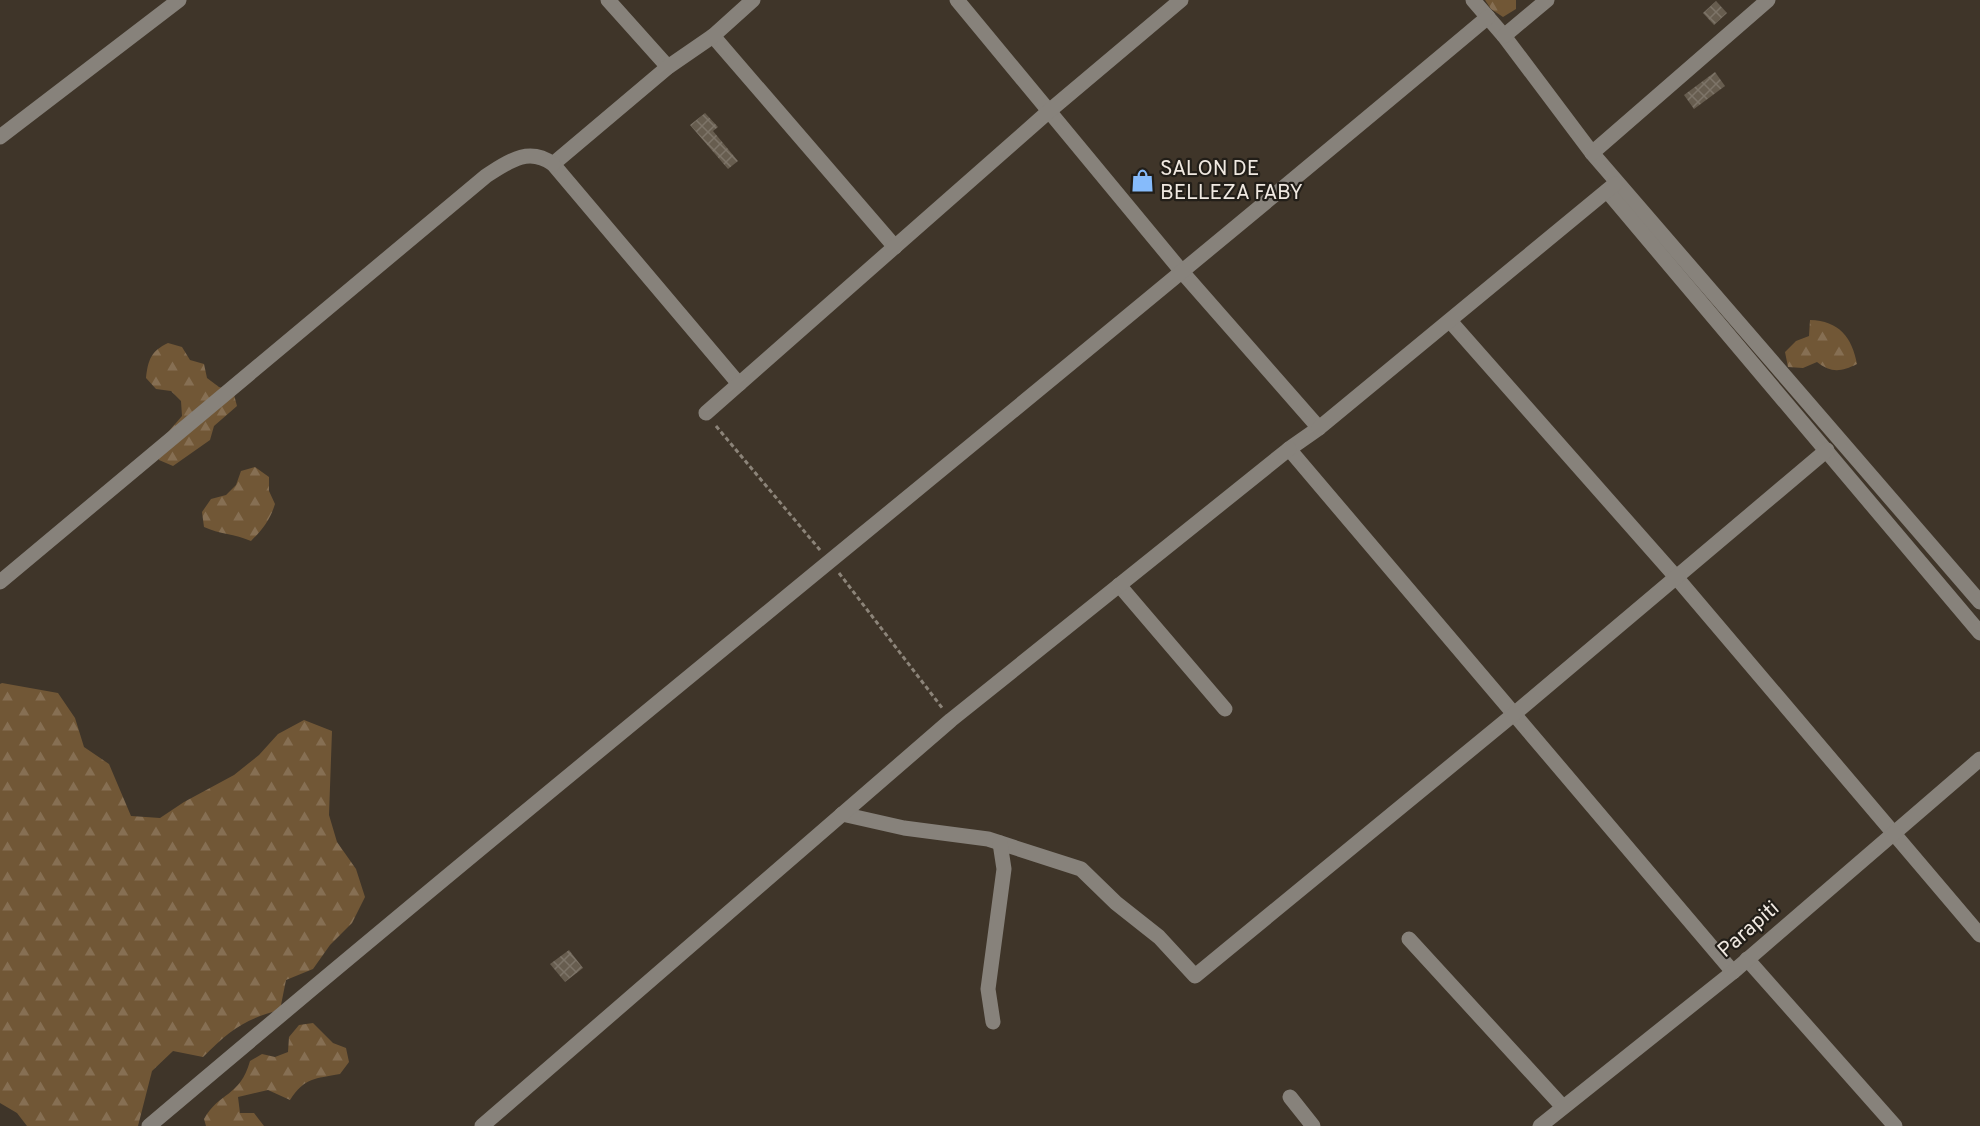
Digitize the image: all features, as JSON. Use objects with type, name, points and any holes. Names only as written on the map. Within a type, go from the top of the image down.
[{"type":"street","points":[[0,137],[179,0]]},
{"type":"street","points":[[608,0],[668,67]]},
{"type":"street","points":[[553,164],[668,67],[713,36],[753,0]]},
{"type":"street","points":[[957,0],[1183,273],[1319,428]]},
{"type":"street","points":[[706,413],[1048,112],[1181,0]]},
{"type":"street","points":[[1473,0],[1504,36],[1592,153],[1612,187],[1980,633]]},
{"type":"street","points":[[1504,36],[1547,0]]},
{"type":"street","points":[[1592,153],[1768,0]]},
{"type":"street","points":[[149,1126],[326,976],[1183,273],[1488,17]]},
{"type":"street","points":[[713,36],[895,247]]},
{"type":"street","points":[[0,582],[486,176],[527,154],[542,156],[553,164],[739,384]]},
{"type":"street","points":[[482,1126],[951,720],[1288,449],[1319,428],[1612,187]]},
{"type":"street","points":[[1612,187],[1980,602]]},
{"type":"street","points":[[1450,321],[1676,577],[1895,832],[1980,935]]},
{"type":"street","points":[[1288,449],[1733,972]]},
{"type":"street","points":[[842,814],[904,828],[1000,843],[1081,869],[1116,903],[1159,937],[1195,976],[1514,714],[1827,450]]},
{"type":"street","points":[[1119,585],[1225,710]]},
{"type":"street","name":"Parapiti","points":[[1540,1126],[1733,972],[1980,759]]},
{"type":"street","points":[[993,1022],[988,989],[1004,869],[1000,843]]},
{"type":"street","points":[[1409,939],[1563,1107]]},
{"type":"street","points":[[1747,959],[1895,1126]]},
{"type":"street","points":[[1290,1097],[1313,1126]]},
{"type":"green space","points":[[1485,0],[1516,0],[1516,9],[1503,17],[1491,9]]},
{"type":"green space","points":[[1810,320],[1829,324],[1843,332],[1852,346],[1857,364],[1836,370],[1817,362],[1803,368],[1788,367],[1785,352],[1796,341],[1809,336]]},
{"type":"green space","points":[[168,343],[182,347],[190,360],[204,364],[207,378],[219,387],[233,391],[237,406],[214,426],[210,440],[173,466],[159,460],[157,445],[182,416],[181,401],[171,391],[156,389],[146,378],[151,357]]},
{"type":"green space","points":[[255,467],[269,477],[269,491],[275,504],[268,520],[259,532],[251,541],[204,527],[202,512],[211,499],[226,495],[236,485],[241,471]]},
{"type":"green space","points":[[0,684],[58,693],[75,718],[84,747],[109,764],[131,816],[160,818],[234,775],[259,755],[278,734],[304,720],[332,731],[329,815],[337,842],[356,869],[365,897],[352,923],[330,945],[313,969],[286,980],[280,1010],[256,1017],[238,1027],[203,1057],[173,1051],[152,1071],[138,1126],[27,1126],[17,1113],[0,1103]]},
{"type":"green space","points":[[313,1023],[333,1043],[346,1048],[349,1062],[340,1074],[311,1080],[295,1092],[290,1100],[268,1090],[238,1097],[240,1113],[254,1113],[264,1126],[206,1126],[204,1119],[210,1110],[241,1081],[250,1061],[262,1054],[275,1057],[288,1052],[289,1037],[299,1025]]},
{"type":"building","points":[[1716,1],[1727,13],[1714,25],[1703,13]]},
{"type":"building","points":[[1715,72],[1725,86],[1694,109],[1684,95]]},
{"type":"building","points":[[705,113],[718,127],[713,131],[738,161],[728,169],[690,125]]},
{"type":"building","points":[[569,950],[583,968],[565,982],[550,964]]},
{"type":"place","name":"SALON DE BELLEZA FABY","points":[[1142,181]]}]
